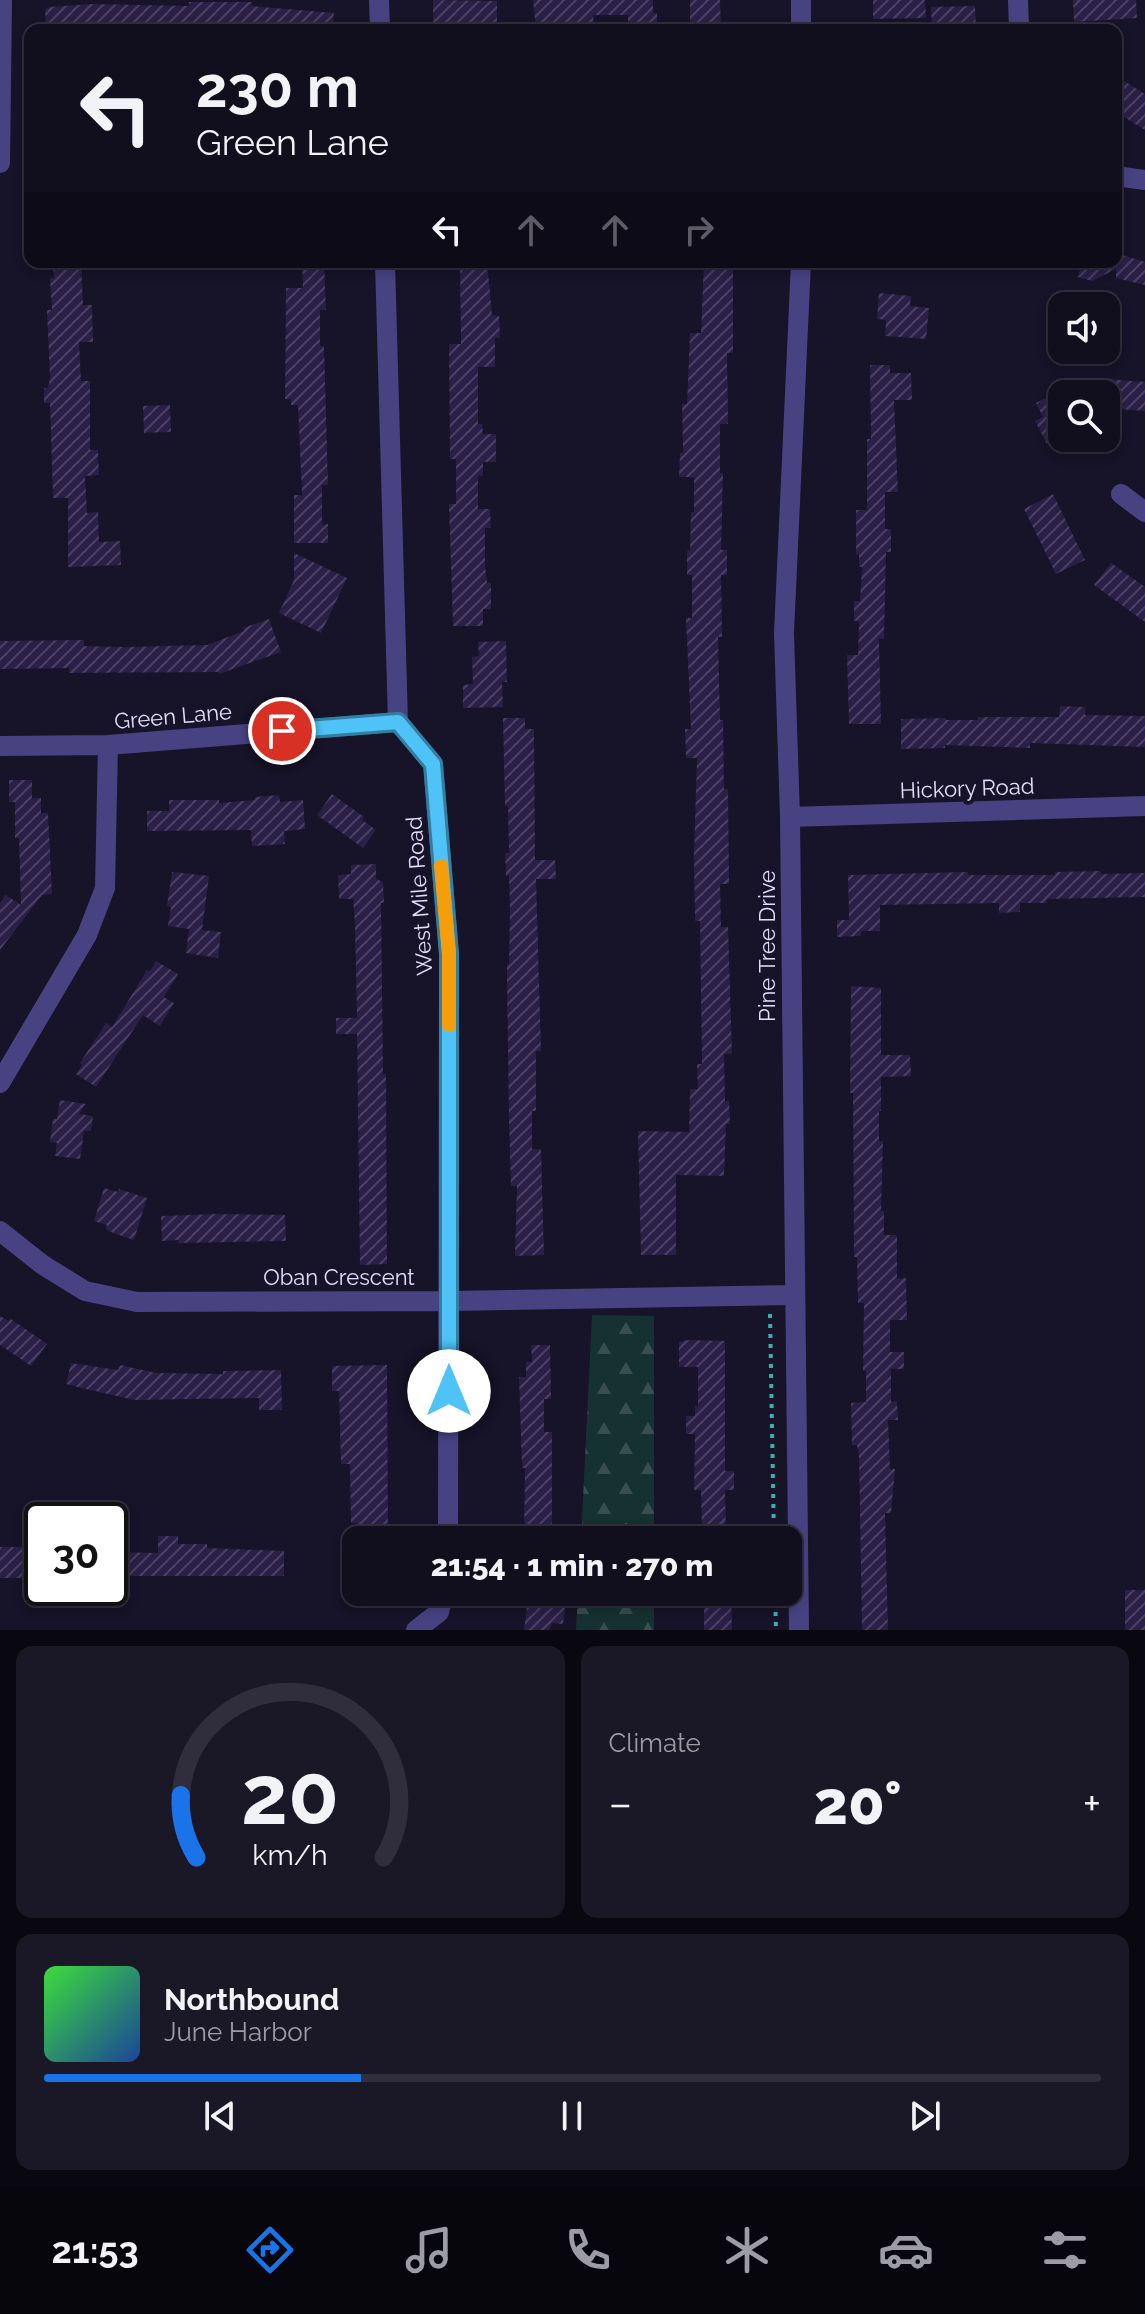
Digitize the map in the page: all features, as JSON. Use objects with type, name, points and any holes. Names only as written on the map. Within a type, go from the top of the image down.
[{"type":"street","points":[[0,163],[2,0]]},
{"type":"street","points":[[379,0],[380,24]]},
{"type":"street","points":[[801,0],[801,24]]},
{"type":"street","points":[[1018,0],[1019,24]]},
{"type":"street","points":[[1122,177],[1145,180]]},
{"type":"street","points":[[385,268],[398,722]]},
{"type":"street","name":"Pine Tree Drive","points":[[799,1630],[790,817],[784,633],[801,268]]},
{"type":"street","points":[[1121,494],[1145,512]]},
{"type":"street","name":"Green Lane","points":[[0,746],[108,745],[398,722]]},
{"type":"street","name":"West Mile Road","points":[[398,722],[433,764],[449,954],[448,1526]]},
{"type":"street","points":[[0,1083],[87,935],[105,888],[108,745]]},
{"type":"street","name":"Hickory Road","points":[[790,817],[1145,806]]},
{"type":"street","name":"Oban Crescent","points":[[0,1231],[43,1265],[85,1291],[137,1302],[794,1295]]},
{"type":"street","points":[[416,1630],[439,1612],[440,1606]]},
{"type":"path","points":[[769,1308],[774,1526]]},
{"type":"path","points":[[775,1606],[776,1630]]},
{"type":"green space","points":[[592,1315],[654,1316],[654,1526],[582,1526]]},
{"type":"green space","points":[[577,1606],[654,1606],[654,1630],[576,1630]]},
{"type":"building","points":[[433,0],[497,1],[497,24],[433,24]]},
{"type":"building","points":[[533,0],[653,0],[653,13],[657,13],[657,24],[628,24],[628,15],[593,15],[594,24],[536,24]]},
{"type":"building","points":[[690,0],[720,0],[721,24],[690,24]]},
{"type":"building","points":[[873,0],[925,0],[926,18],[873,19]]},
{"type":"building","points":[[1073,0],[1136,0],[1137,18],[1074,22]]},
{"type":"building","points":[[189,2],[252,2],[252,6],[334,13],[333,24],[46,24],[45,10],[49,7],[93,4],[189,6]]},
{"type":"building","points":[[975,6],[976,24],[932,24],[931,7]]},
{"type":"building","points":[[1122,80],[1145,94],[1145,130],[1122,116]]},
{"type":"building","points":[[1122,255],[1145,262],[1145,285],[1116,278],[1116,269],[1092,281],[1078,277],[1080,268],[1122,268]]},
{"type":"building","points":[[53,268],[81,268],[83,305],[92,305],[93,342],[79,342],[81,381],[90,381],[90,450],[98,450],[99,475],[85,476],[87,513],[98,512],[99,542],[120,541],[121,565],[68,567],[68,498],[53,498],[50,403],[44,403],[44,388],[48,388],[50,378],[47,310],[52,310],[50,278],[54,278]]},
{"type":"building","points":[[302,268],[324,268],[326,310],[320,310],[320,346],[324,346],[328,485],[322,485],[322,525],[328,524],[328,543],[294,543],[294,495],[302,495],[298,405],[291,405],[291,399],[285,399],[286,288],[303,288]]},
{"type":"building","points":[[460,268],[488,268],[492,315],[499,316],[500,338],[495,338],[495,367],[478,367],[478,424],[482,424],[483,434],[496,434],[496,462],[483,462],[483,476],[478,476],[478,509],[490,509],[491,528],[485,528],[485,566],[487,583],[491,583],[491,609],[483,609],[483,626],[453,626],[449,504],[456,504],[456,459],[450,459],[449,344],[461,344]]},
{"type":"building","points":[[704,268],[733,268],[733,353],[727,353],[728,424],[720,424],[720,473],[723,473],[721,550],[727,550],[727,575],[721,575],[722,637],[718,637],[724,789],[728,789],[729,884],[720,884],[721,927],[728,927],[732,1054],[724,1054],[725,1101],[729,1101],[730,1124],[726,1124],[724,1176],[676,1175],[676,1255],[641,1255],[638,1131],[689,1132],[690,1089],[698,1089],[697,1064],[702,1064],[700,921],[695,921],[697,758],[686,758],[685,729],[691,729],[686,618],[692,618],[692,575],[687,575],[687,551],[690,550],[691,512],[694,512],[694,477],[679,477],[680,453],[683,453],[682,404],[687,404],[690,333],[701,333]]},
{"type":"building","points":[[879,293],[911,296],[910,306],[929,308],[926,339],[885,336],[886,320],[877,319]]},
{"type":"building","points":[[870,365],[890,365],[890,373],[911,373],[912,400],[894,400],[898,492],[885,492],[885,529],[891,529],[891,552],[886,552],[884,639],[879,639],[881,724],[849,724],[847,655],[858,655],[859,621],[854,621],[854,601],[860,601],[862,567],[859,567],[859,554],[856,555],[856,510],[867,510],[867,439],[871,439]]},
{"type":"building","points":[[1120,380],[1145,382],[1145,411],[1120,409]]},
{"type":"building","points":[[1048,397],[1047,444],[1035,421],[1043,417],[1036,403]]},
{"type":"building","points":[[170,405],[171,432],[144,433],[143,406]]},
{"type":"building","points":[[1053,494],[1085,560],[1056,574],[1024,509]]},
{"type":"building","points":[[294,553],[347,578],[321,633],[279,613],[294,580]]},
{"type":"building","points":[[1111,563],[1145,587],[1145,622],[1094,585]]},
{"type":"building","points":[[269,619],[281,652],[219,674],[69,673],[69,668],[0,669],[0,641],[84,640],[84,646],[125,647],[207,645]]},
{"type":"building","points":[[506,641],[507,682],[502,682],[503,707],[463,708],[463,685],[473,684],[472,657],[479,656],[478,642]]},
{"type":"building","points":[[1060,706],[1085,707],[1085,715],[1145,716],[1145,747],[1030,743],[1030,748],[945,745],[945,748],[901,749],[901,719],[1059,717]]},
{"type":"building","points":[[503,718],[525,718],[525,729],[534,729],[535,860],[555,860],[556,879],[536,879],[541,1051],[536,1051],[536,1111],[532,1111],[532,1149],[541,1149],[544,1255],[515,1256],[517,1186],[511,1186],[509,1120],[507,964],[510,909],[505,853],[509,853]]},
{"type":"building","points":[[9,780],[32,780],[32,798],[41,798],[41,813],[48,813],[52,894],[42,895],[0,950],[0,903],[6,895],[21,905],[19,838],[15,838],[15,802],[9,802]]},
{"type":"building","points":[[332,794],[364,817],[362,820],[376,830],[363,848],[317,815]]},
{"type":"building","points":[[279,795],[280,802],[303,800],[305,829],[284,831],[285,844],[252,846],[251,830],[147,831],[147,811],[169,811],[169,800],[219,800],[219,803]]},
{"type":"building","points":[[376,864],[376,879],[383,882],[384,903],[381,903],[387,1264],[360,1265],[357,1034],[336,1034],[336,1018],[357,1018],[355,924],[353,899],[339,899],[338,875],[351,874],[351,865]]},
{"type":"building","points":[[1101,871],[1101,874],[1145,873],[1145,897],[1047,899],[1047,903],[1020,903],[1020,912],[999,913],[999,903],[880,905],[880,931],[861,931],[861,936],[837,937],[837,920],[849,920],[848,875],[968,872],[968,875],[1055,875],[1055,872]]},
{"type":"building","points":[[172,872],[209,876],[202,930],[221,932],[218,958],[186,953],[189,929],[168,926],[171,907],[167,906]]},
{"type":"building","points":[[156,961],[178,974],[164,997],[174,1003],[160,1026],[143,1015],[96,1087],[76,1074],[82,1065],[80,1063],[106,1023],[112,1027],[147,970],[150,971]]},
{"type":"building","points":[[851,986],[881,988],[881,1055],[910,1055],[911,1076],[881,1077],[879,1111],[879,1141],[883,1141],[881,1211],[884,1211],[884,1235],[897,1235],[897,1279],[906,1278],[907,1320],[890,1320],[890,1352],[904,1352],[904,1369],[891,1369],[891,1402],[897,1401],[898,1420],[888,1420],[890,1469],[895,1469],[891,1513],[885,1513],[888,1630],[862,1630],[859,1456],[857,1445],[852,1445],[851,1403],[866,1402],[866,1371],[863,1371],[864,1303],[858,1303],[857,1257],[854,1257]]},
{"type":"building","points":[[60,1100],[86,1104],[79,1114],[93,1116],[91,1131],[84,1131],[80,1159],[55,1156],[57,1143],[50,1142],[53,1119],[57,1119]]},
{"type":"building","points":[[104,1188],[118,1192],[119,1189],[147,1198],[134,1240],[113,1233],[106,1229],[107,1225],[94,1221]]},
{"type":"building","points":[[285,1215],[286,1241],[162,1241],[161,1216]]},
{"type":"building","points":[[0,1316],[8,1321],[11,1319],[47,1344],[31,1366],[0,1345]]},
{"type":"building","points":[[725,1341],[725,1471],[734,1471],[734,1490],[725,1490],[726,1526],[702,1526],[701,1490],[694,1490],[695,1434],[686,1434],[686,1416],[695,1416],[695,1406],[698,1406],[698,1367],[679,1367],[679,1342]]},
{"type":"building","points":[[531,1345],[550,1345],[551,1399],[544,1399],[544,1432],[552,1432],[552,1526],[524,1526],[525,1468],[522,1468],[519,1377],[526,1377],[526,1362],[532,1362]]},
{"type":"building","points":[[71,1363],[118,1370],[120,1365],[156,1373],[223,1374],[223,1371],[281,1370],[282,1410],[259,1410],[259,1398],[134,1400],[66,1384]]},
{"type":"building","points":[[387,1365],[388,1526],[357,1526],[357,1523],[351,1523],[350,1464],[341,1464],[339,1391],[332,1391],[332,1366]]},
{"type":"building","points":[[158,1536],[178,1536],[178,1544],[207,1544],[207,1548],[284,1551],[284,1576],[128,1576],[128,1552],[158,1553]]},
{"type":"building","points":[[0,1547],[24,1547],[24,1578],[0,1578]]},
{"type":"building","points":[[1125,1590],[1145,1590],[1145,1630],[1125,1630]]},
{"type":"building","points":[[527,1606],[565,1606],[563,1624],[552,1623],[549,1630],[524,1630]]},
{"type":"building","points":[[704,1606],[731,1606],[732,1630],[704,1630]]},
{"type":"slow traffic","points":[[441,866],[449,954],[449,1025]]},
{"type":"route","points":[[282,731],[398,722],[433,764],[449,954],[449,1391]]}]
